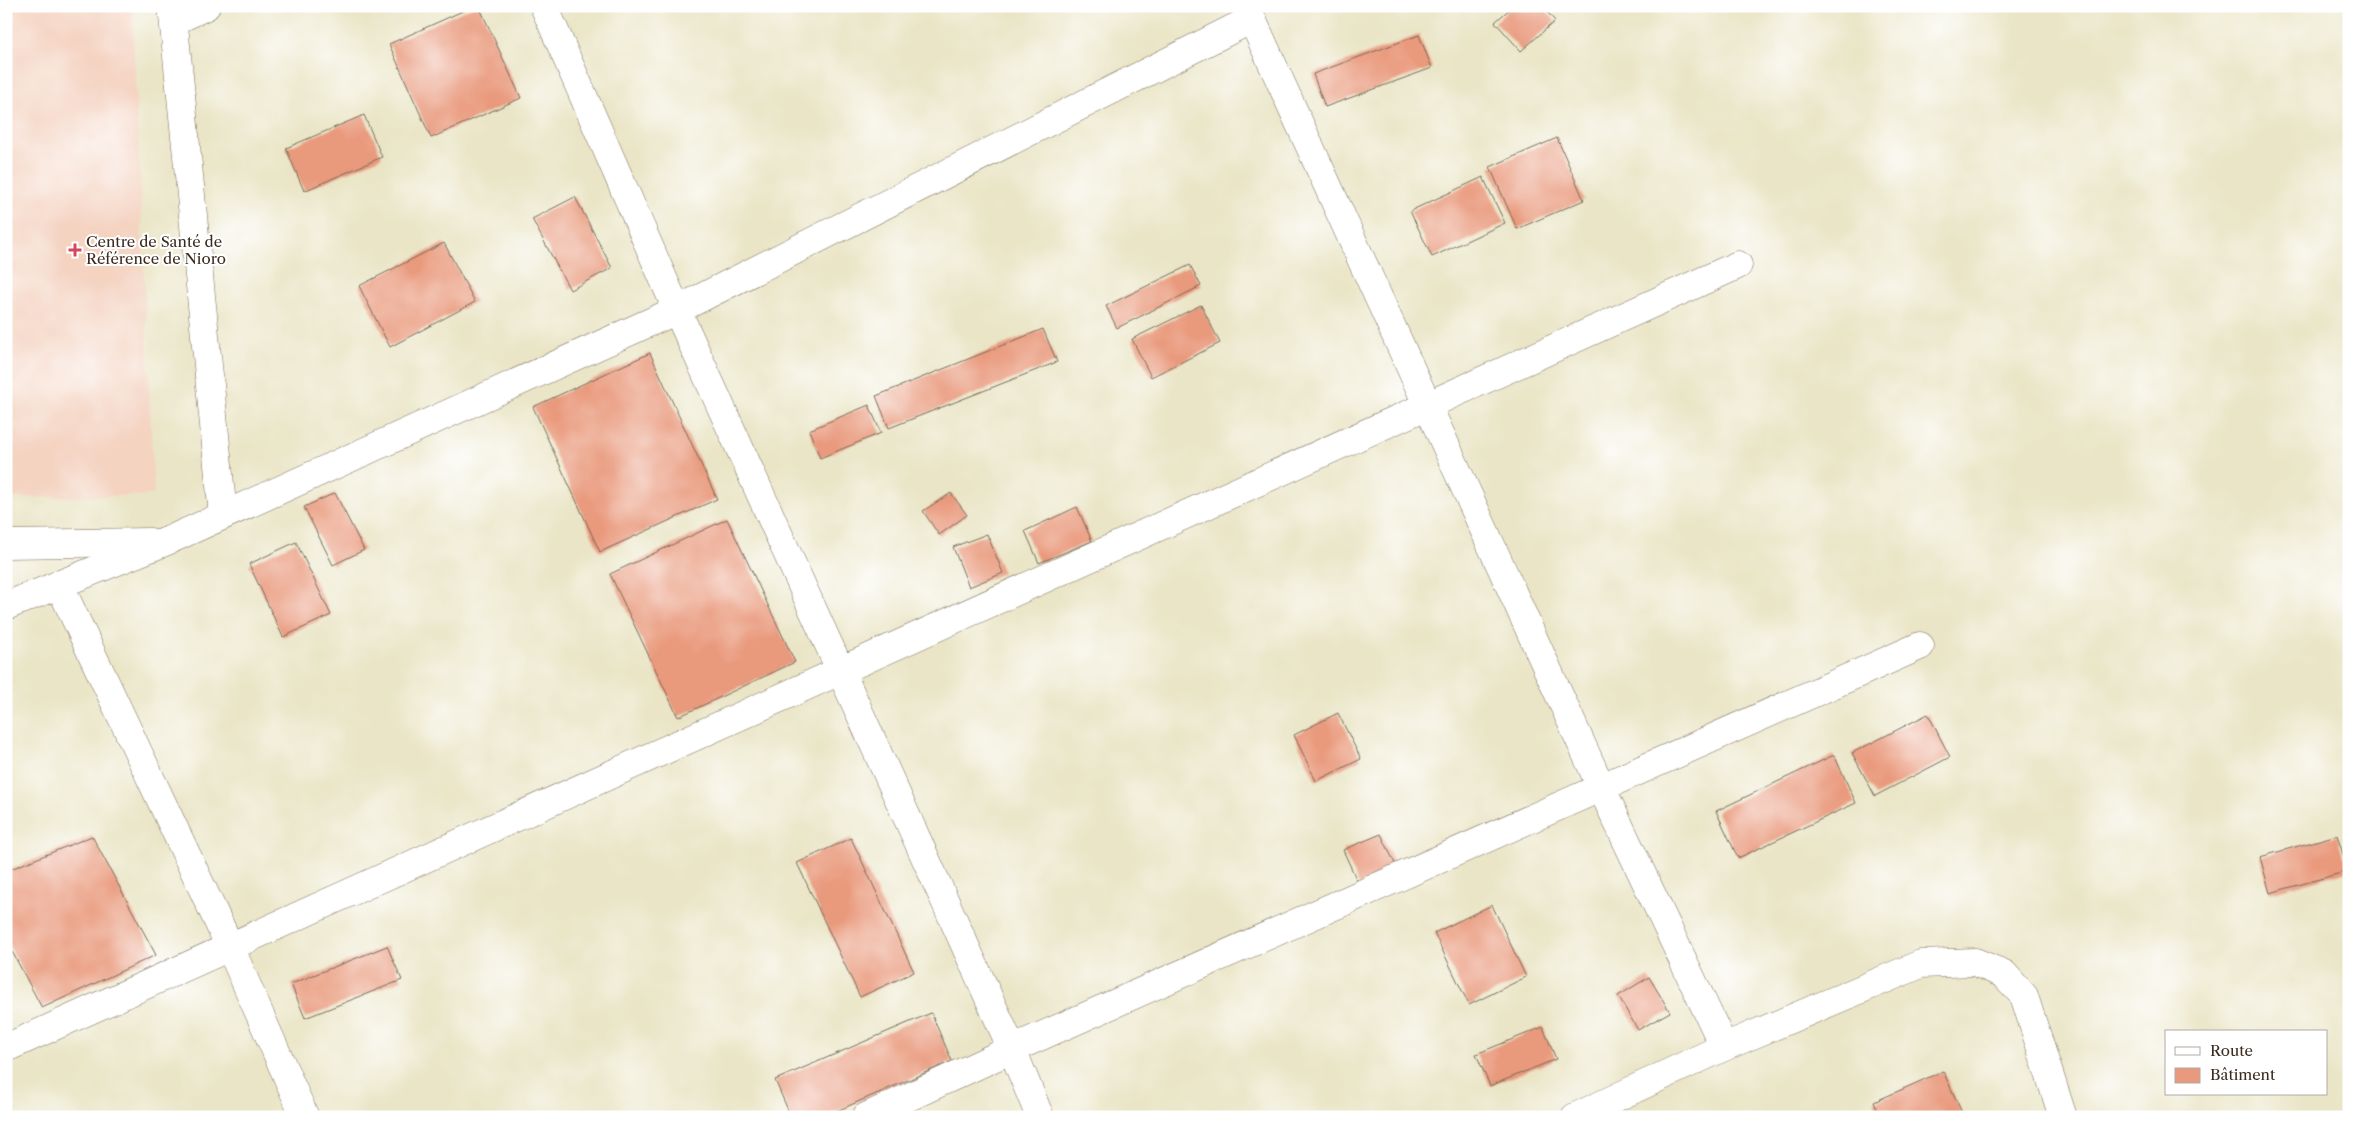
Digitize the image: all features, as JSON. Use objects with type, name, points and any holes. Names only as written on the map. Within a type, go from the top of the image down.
[{"type":"street","points":[[206,6],[173,14],[223,515]]},
{"type":"street","points":[[544,6],[677,310],[842,671],[1012,1049],[1040,1117]]},
{"type":"street","points":[[6,606],[167,541],[677,310],[1249,13],[1601,787],[1724,1047]]},
{"type":"street","points":[[6,1048],[1738,265]]},
{"type":"street","points":[[6,544],[167,541]]},
{"type":"street","points":[[59,584],[230,947],[305,1117]]},
{"type":"street","points":[[866,1117],[1012,1049],[1920,646]]},
{"type":"street","points":[[1574,1117],[1724,1047],[1921,964],[1975,962],[2004,974],[2024,996],[2063,1117]]},
{"type":"shaded area","name":"Centre de Santé de Référence de Nioro","points":[[6,6],[132,6],[154,495],[6,498]]},
{"type":"building","points":[[474,6],[479,6],[521,98],[431,138],[389,44]]},
{"type":"building","points":[[1513,6],[1542,6],[1555,21],[1521,51],[1495,22]]},
{"type":"building","points":[[1419,35],[1432,68],[1325,107],[1313,74]]},
{"type":"building","points":[[364,115],[382,157],[304,191],[286,148]]},
{"type":"building","points":[[1557,138],[1584,200],[1517,229],[1490,167]]},
{"type":"building","points":[[1483,177],[1505,223],[1432,257],[1410,211]]},
{"type":"building","points":[[575,197],[612,268],[570,290],[532,219]]},
{"type":"building","points":[[444,243],[475,302],[390,347],[359,286]]},
{"type":"building","points":[[1190,265],[1201,286],[1117,328],[1106,306]]},
{"type":"building","points":[[1201,305],[1220,343],[1151,377],[1132,339]]},
{"type":"building","points":[[1043,329],[1057,362],[889,428],[876,396]]},
{"type":"building","points":[[650,353],[717,499],[600,552],[533,407]]},
{"type":"building","points":[[869,405],[881,433],[820,458],[809,430]]},
{"type":"building","points":[[335,493],[364,550],[333,565],[304,507]]},
{"type":"building","points":[[951,493],[967,515],[939,535],[923,511]]},
{"type":"building","points":[[1077,507],[1092,541],[1039,563],[1025,531]]},
{"type":"building","points":[[727,519],[795,662],[678,717],[610,574]]},
{"type":"building","points":[[987,534],[1003,573],[969,587],[953,547]]},
{"type":"building","points":[[296,542],[331,615],[283,637],[249,564]]},
{"type":"building","points":[[1338,713],[1361,759],[1316,781],[1294,735]]},
{"type":"building","points":[[1928,714],[1950,757],[1875,796],[1852,753]]},
{"type":"building","points":[[1834,755],[1856,803],[1738,858],[1716,811]]},
{"type":"building","points":[[1381,834],[1397,868],[1359,885],[1343,850]]},
{"type":"building","points":[[2337,835],[2348,871],[2270,893],[2260,857]]},
{"type":"building","points":[[92,836],[156,955],[42,1008],[6,940],[6,871]]},
{"type":"building","points":[[851,838],[914,972],[860,997],[797,863]]},
{"type":"building","points":[[1492,905],[1526,977],[1469,1005],[1434,933]]},
{"type":"building","points":[[387,946],[402,980],[305,1018],[291,984]]},
{"type":"building","points":[[1649,977],[1670,1012],[1638,1030],[1618,996]]},
{"type":"building","points":[[931,1013],[952,1061],[823,1117],[791,1117],[775,1080]]},
{"type":"building","points":[[1543,1027],[1556,1059],[1490,1086],[1476,1054]]},
{"type":"building","points":[[1943,1071],[1964,1117],[1880,1117],[1874,1102]]},
{"type":"place","name":"Centre de Santé de Référence de Nioro","points":[[75,250]]}]
